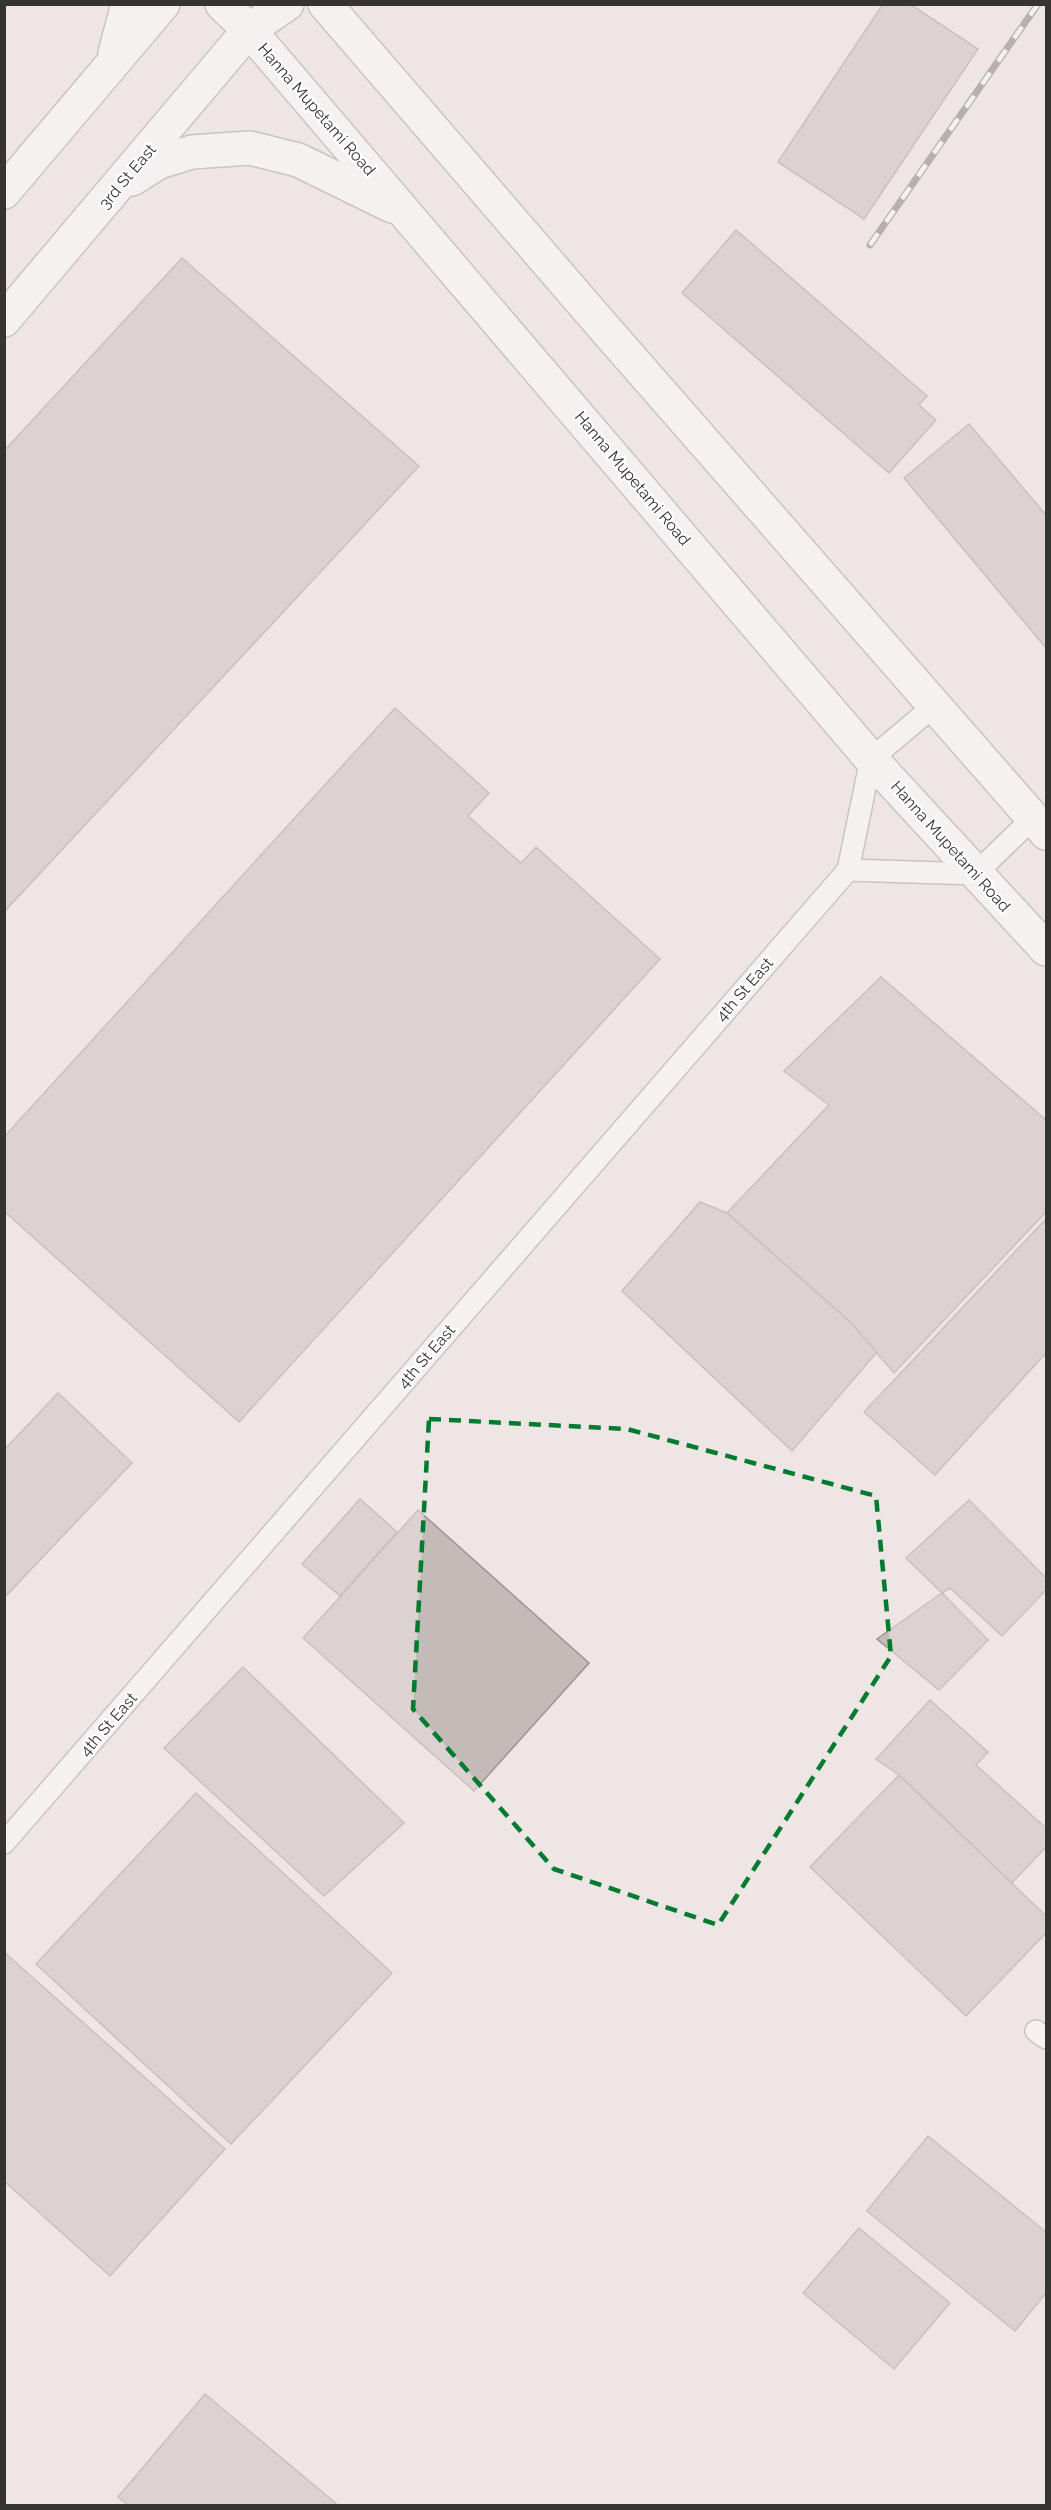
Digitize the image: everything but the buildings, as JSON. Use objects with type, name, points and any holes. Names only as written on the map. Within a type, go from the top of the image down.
[{"type":"street","points":[[111,66],[128,4]]},
{"type":"street","points":[[4,192],[163,4]]},
{"type":"street","name":"Hanna Mupetami Road","points":[[222,4],[249,30],[871,759],[1047,950]]},
{"type":"street","name":"3rd St East","points":[[4,320],[249,30],[287,4]]},
{"type":"street","points":[[325,4],[1040,825]]},
{"type":"street","points":[[117,188],[159,162],[192,152],[250,148],[298,160],[404,212]]},
{"type":"lane","points":[[871,759],[935,705]]},
{"type":"lane","name":"4th St East","points":[[4,1843],[848,870],[871,759]]},
{"type":"lane","points":[[848,870],[975,874],[1040,825]]},
{"type":"highlighted area","points":[[429,1419],[627,1429],[876,1496],[891,1656],[718,1925],[554,1869],[413,1709]]},
{"type":"railway","points":[[870,245],[1038,4]]}]
